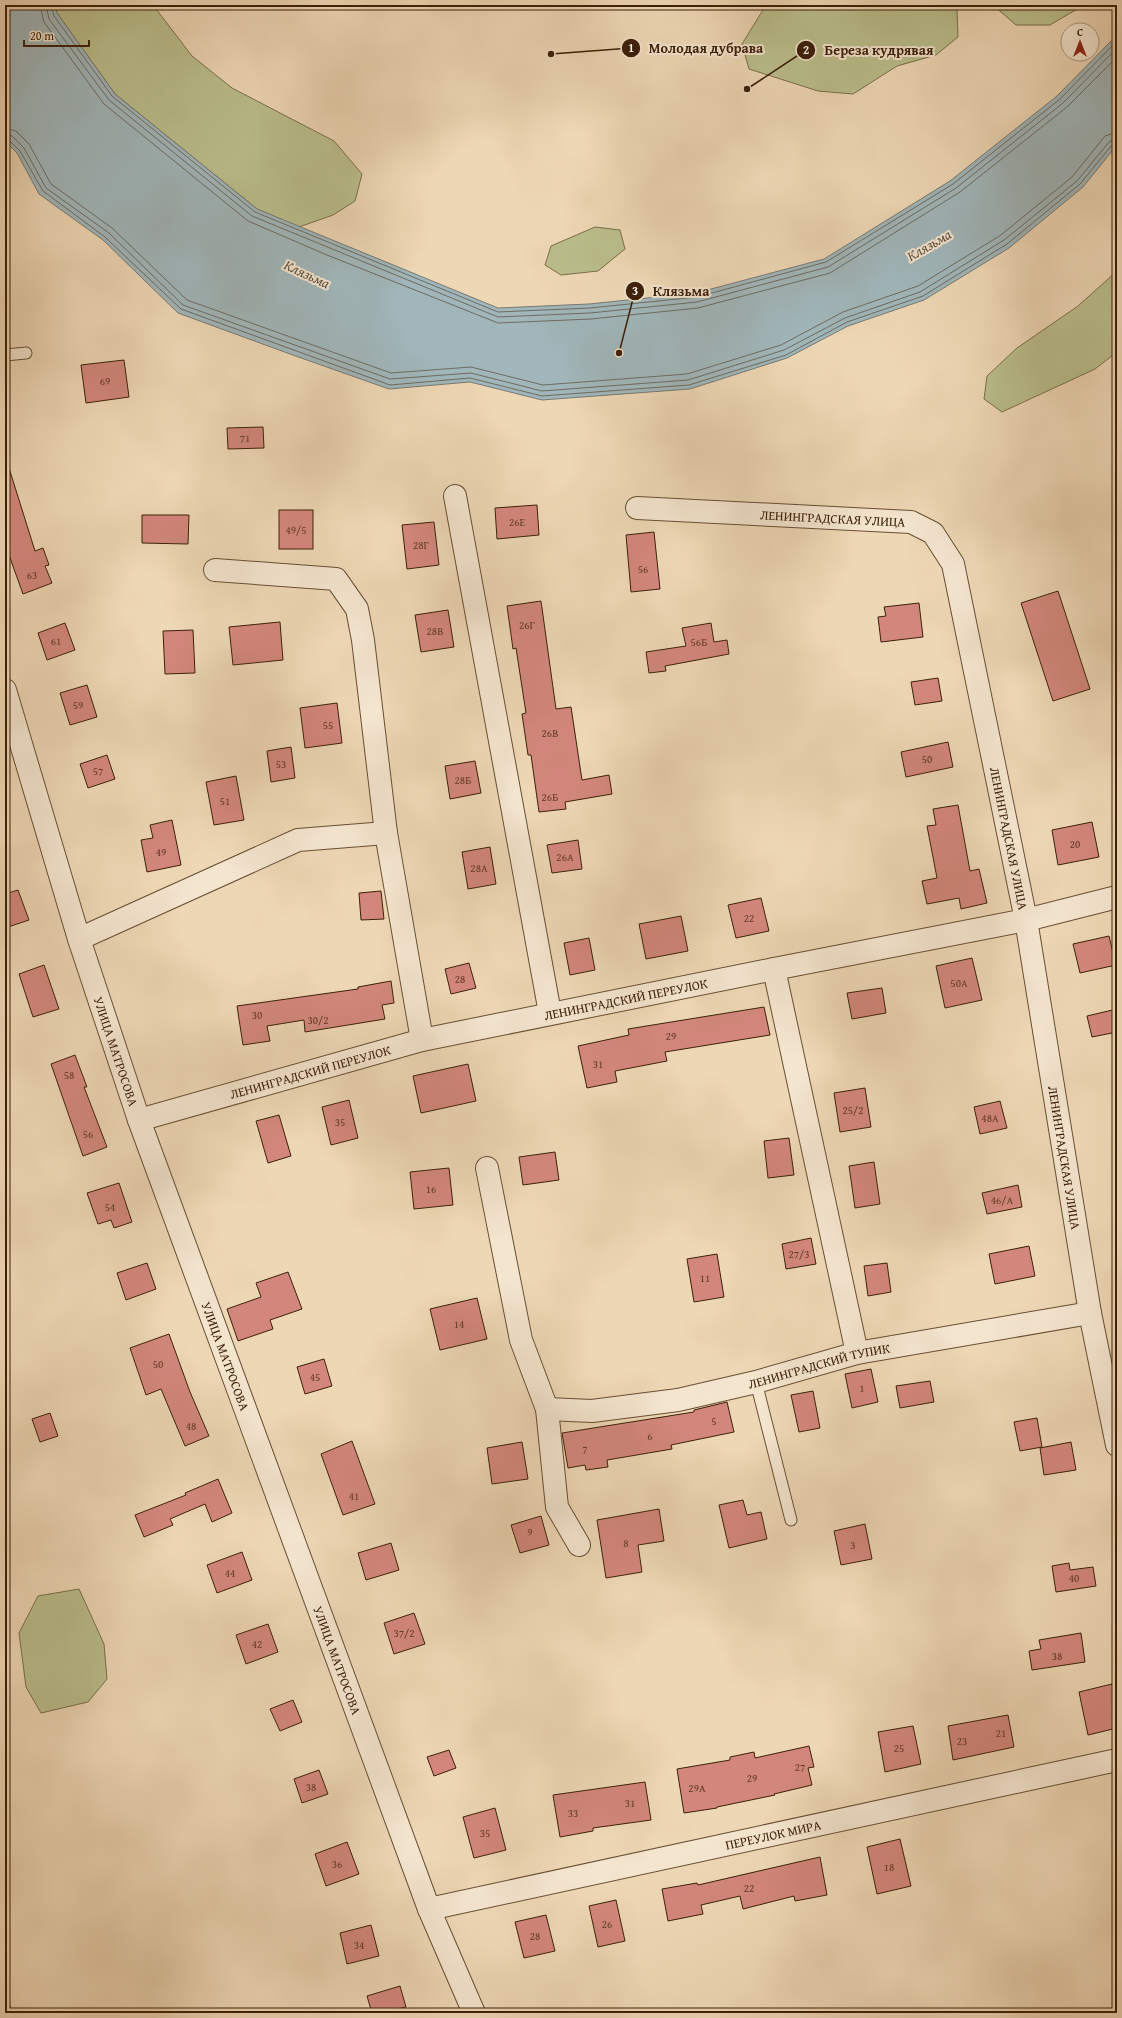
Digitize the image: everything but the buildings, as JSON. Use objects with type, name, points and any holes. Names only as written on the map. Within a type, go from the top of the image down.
[{"type":"street","points":[[455,496],[550,1013]]},
{"type":"street","name":"ЛЕНИНГРАДСКАЯ УЛИЦА","points":[[637,508],[911,522],[933,533],[953,564],[1026,920],[1090,1313],[1117,1445]]},
{"type":"street","points":[[216,570],[336,579],[357,609],[363,640],[386,833],[422,1040]]},
{"type":"street","name":"УЛИЦА МАТРОСОВА","points":[[5,690],[79,939],[139,1120],[429,1909],[474,2013]]},
{"type":"street","points":[[79,939],[298,840],[386,833]]},
{"type":"street","name":"ЛЕНИНГРАДСКИЙ ПЕРЕУЛОК","points":[[139,1120],[422,1040],[550,1013],[1026,920],[1117,897]]},
{"type":"street","points":[[774,969],[857,1353]]},
{"type":"street","points":[[487,1168],[521,1340],[548,1409],[557,1507],[579,1545]]},
{"type":"street","name":"ЛЕНИНГРАДСКИЙ ТУПИК","points":[[548,1409],[592,1411],[678,1400],[756,1382],[857,1353],[1090,1313]]},
{"type":"street","name":"ПЕРЕУЛОК МИРА","points":[[429,1909],[1117,1760]]},
{"type":"lane","points":[[5,355],[26,353]]},
{"type":"lane","points":[[756,1382],[790,1520]]},
{"type":"green space","points":[[55,5],[153,5],[192,56],[232,88],[334,141],[362,174],[355,201],[333,215],[299,227],[257,209],[115,94],[57,13]]},
{"type":"green space","points":[[766,5],[953,5],[957,9],[958,37],[936,55],[897,66],[853,94],[818,91],[749,69],[742,44]]},
{"type":"green space","points":[[993,5],[1084,5],[1050,25],[1016,25]]},
{"type":"green space","points":[[595,227],[620,230],[625,249],[598,271],[561,275],[545,265],[551,246]]},
{"type":"green space","points":[[1117,271],[1117,352],[1095,369],[1002,412],[984,399],[987,376],[1017,348],[1078,306]]},
{"type":"green space","points":[[79,1589],[104,1644],[107,1679],[88,1702],[41,1713],[26,1687],[19,1633],[38,1596]]},
{"type":"water","points":[[5,5],[55,5],[57,13],[115,94],[257,209],[498,308],[589,304],[696,293],[824,259],[950,181],[1057,96],[1090,62],[1100,62],[1100,52],[1117,35],[1117,145],[1083,187],[1009,248],[924,300],[848,326],[787,358],[690,389],[542,400],[470,382],[389,389],[290,354],[178,313],[103,240],[39,194],[17,153],[5,141]]},
{"type":"water","points":[[6,1996],[13,2013],[5,2013]]},
{"type":"place","name":"Молодая дубрава","points":[[551,54]]},
{"type":"place","name":"Береза кудрявая","points":[[747,89]]},
{"type":"place","name":"Клязьма","points":[[619,353]]}]
